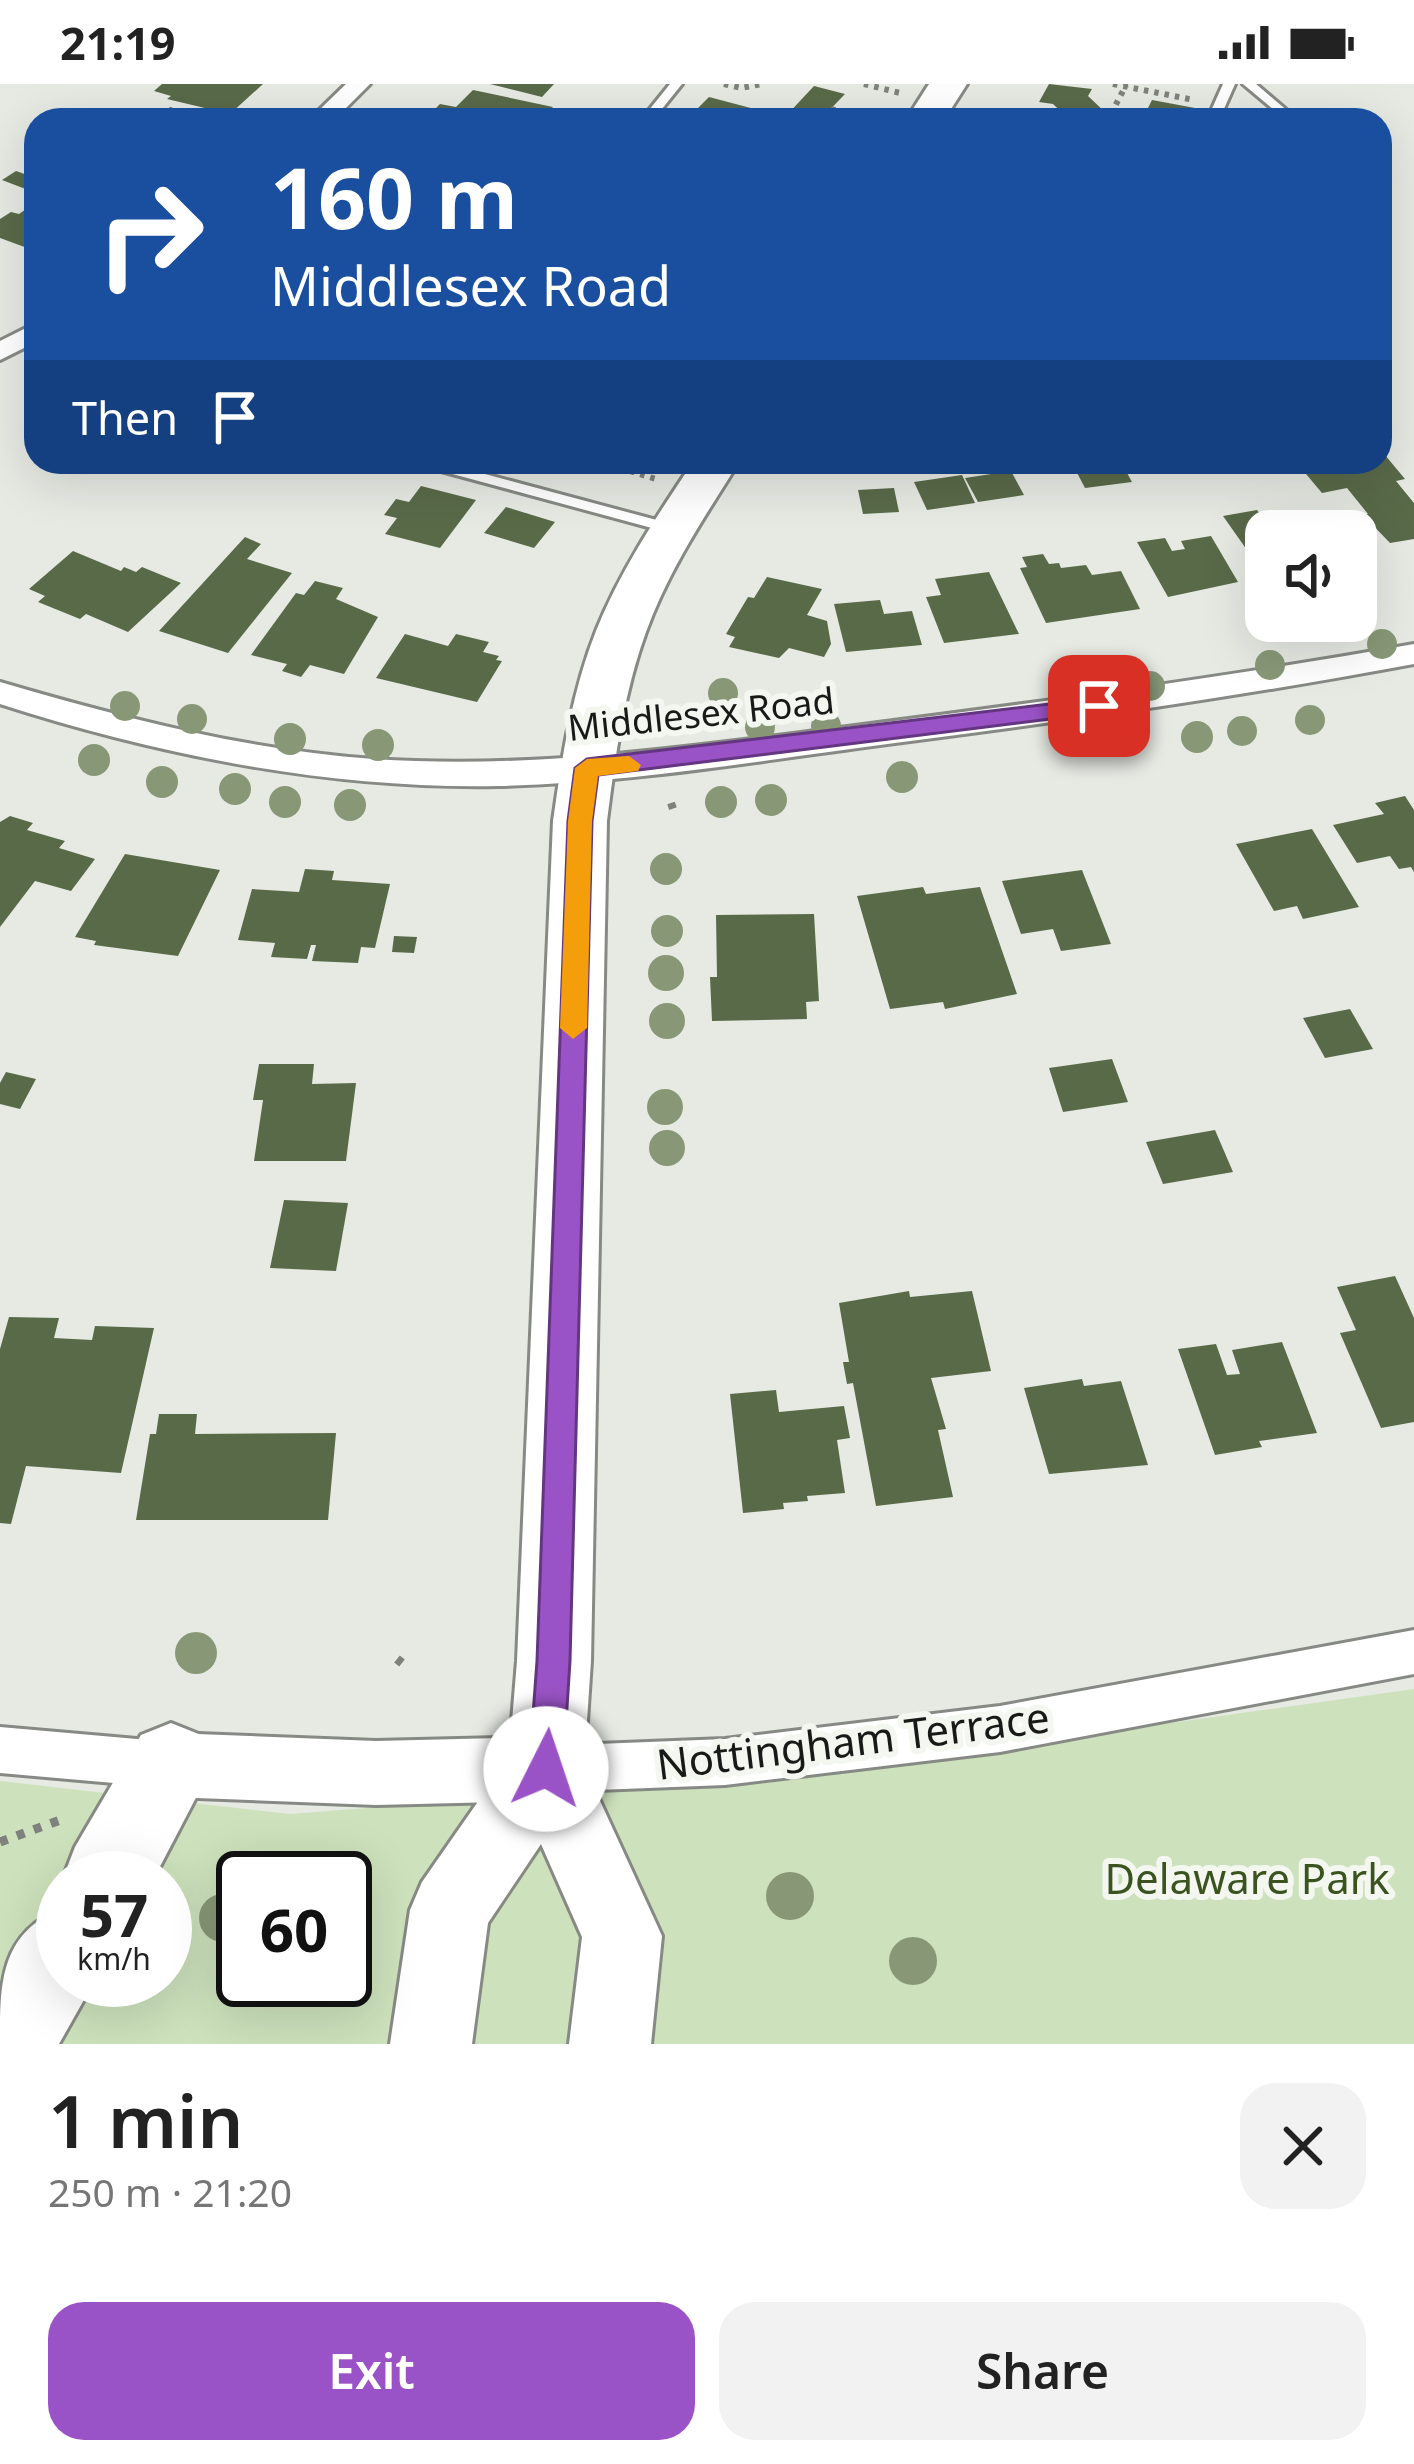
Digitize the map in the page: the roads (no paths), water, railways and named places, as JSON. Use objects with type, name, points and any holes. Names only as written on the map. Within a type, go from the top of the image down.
[{"type":"highway","points":[[83,1849],[171,1765]]},
{"type":"highway","points":[[9,2044],[36,1998]]},
{"type":"main road","points":[[912,106],[948,84]]},
{"type":"main road","points":[[610,2044],[622,1936],[546,1769],[580,821],[587,768],[621,632],[709,474]]},
{"type":"main road","points":[[431,2044],[450,1910],[546,1769]]},
{"type":"street","points":[[333,108],[358,84]]},
{"type":"street","name":"Middlesex Road","points":[[0,693],[88,722],[248,757],[355,768],[481,773],[587,768],[1189,694],[1414,655]]},
{"type":"street","name":"Nottingham Terrace","points":[[0,1750],[171,1765],[376,1773],[725,1762],[1000,1729],[1414,1652]]},
{"type":"lane","points":[[657,108],[676,84]]},
{"type":"lane","points":[[1250,84],[1278,108]]},
{"type":"lane","points":[[468,474],[674,530]]},
{"type":"park label","name":"Delaware Park","points":[[1247,1879]]}]
